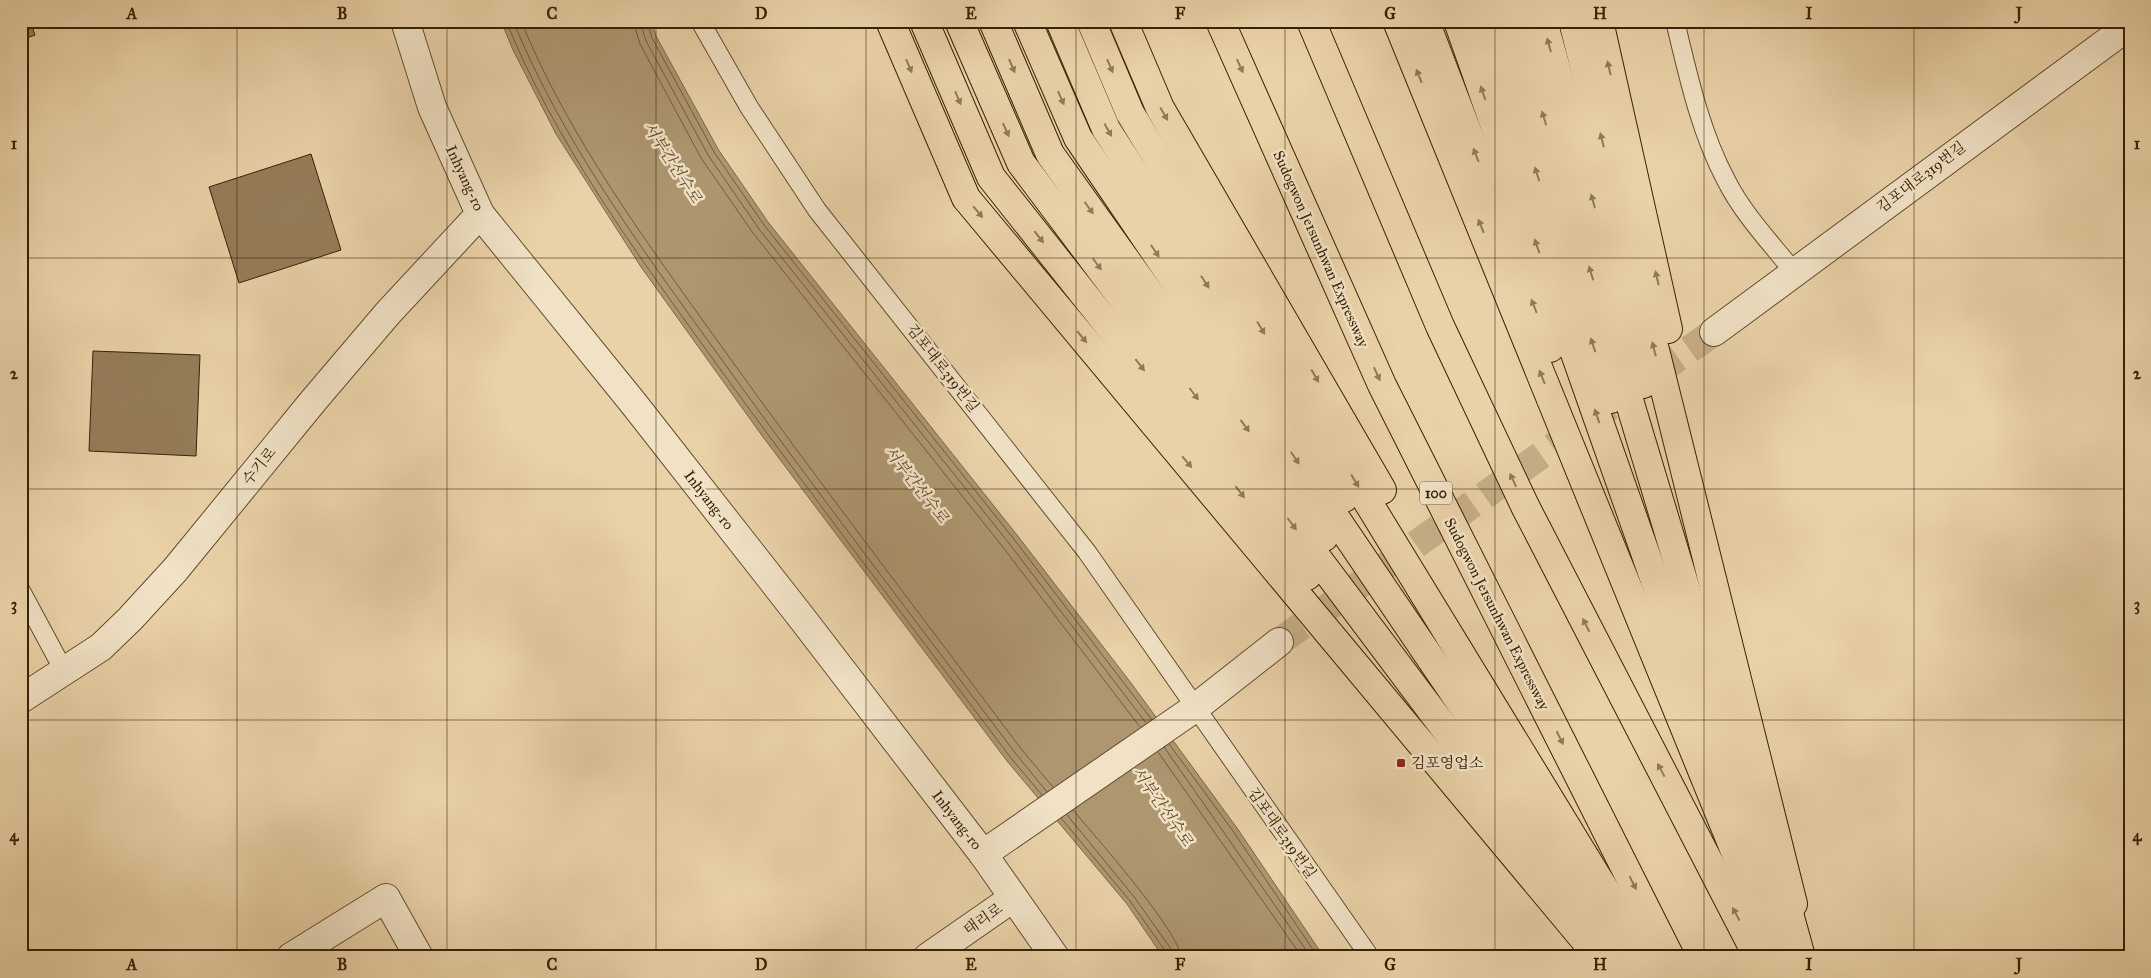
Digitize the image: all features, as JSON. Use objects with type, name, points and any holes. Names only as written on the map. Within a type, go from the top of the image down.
[{"type":"highway","points":[[890,21],[966,198],[1599,957]]},
{"type":"highway","points":[[924,21],[991,177],[1607,957]]},
{"type":"highway","points":[[959,21],[1021,163],[1616,957]]},
{"type":"highway","points":[[993,21],[1050,154],[1624,957]]},
{"type":"highway","points":[[1027,21],[1078,138],[1632,957]]},
{"type":"highway","points":[[1060,21],[1106,129],[1639,957]]},
{"type":"highway","points":[[1091,21],[1130,113],[1646,957]]},
{"type":"highway","points":[[1123,21],[1160,108],[1653,957]]},
{"type":"highway","name":"Sudogwon Je1sunhwan Expressway","points":[[1220,21],[1382,385],[1670,957]]},
{"type":"highway","points":[[1310,21],[1440,326],[1525,506],[1758,957]]},
{"type":"highway","points":[[1397,21],[1778,957]]},
{"type":"highway","points":[[1425,21],[1783,957]]},
{"type":"highway","points":[[1458,21],[1788,957]]},
{"type":"highway","points":[[1487,21],[1793,957]]},
{"type":"highway","points":[[1514,21],[1797,957]]},
{"type":"highway","points":[[1543,21],[1801,957]]},
{"type":"highway","points":[[1573,21],[1806,957]]},
{"type":"highway","points":[[1599,21],[1810,957]]},
{"type":"street","name":"Inhyang-ro","points":[[405,21],[432,107],[480,214],[652,427],[982,854],[1055,957]]},
{"type":"street","name":"김포대로319번길","points":[[1714,332],[2130,25]]},
{"type":"street","name":"수기로","points":[[21,698],[101,647],[175,570],[382,320],[480,214]]},
{"type":"street","points":[[982,854],[1195,708],[1279,642]]},
{"type":"street","points":[[290,957],[386,898],[419,957]]},
{"type":"street","name":"태리로","points":[[928,957],[1013,898]]},
{"type":"lane","name":"김포대로319번길","points":[[700,21],[749,107],[817,210],[1087,552],[1370,957]]},
{"type":"lane","points":[[1675,21],[1700,118],[1726,181],[1743,209],[1794,272]]},
{"type":"lane","points":[[21,590],[64,671]]},
{"type":"water","name":"서부간선수로","points":[[501,21],[651,21],[656,36],[718,149],[768,222],[1017,535],[1131,683],[1237,828],[1324,957],[1163,957],[1127,904],[1007,761],[763,437],[641,267],[556,134],[513,50]]},
{"type":"building","points":[[21,21],[30,21],[35,35],[21,40]]},
{"type":"building","points":[[311,154],[341,250],[239,283],[209,187]]},
{"type":"building","points":[[93,351],[200,355],[196,456],[89,451]]},
{"type":"tunnel","points":[[1279,642],[1714,332]]},
{"type":"place","name":"김포영업소","points":[[1401,763]]}]
